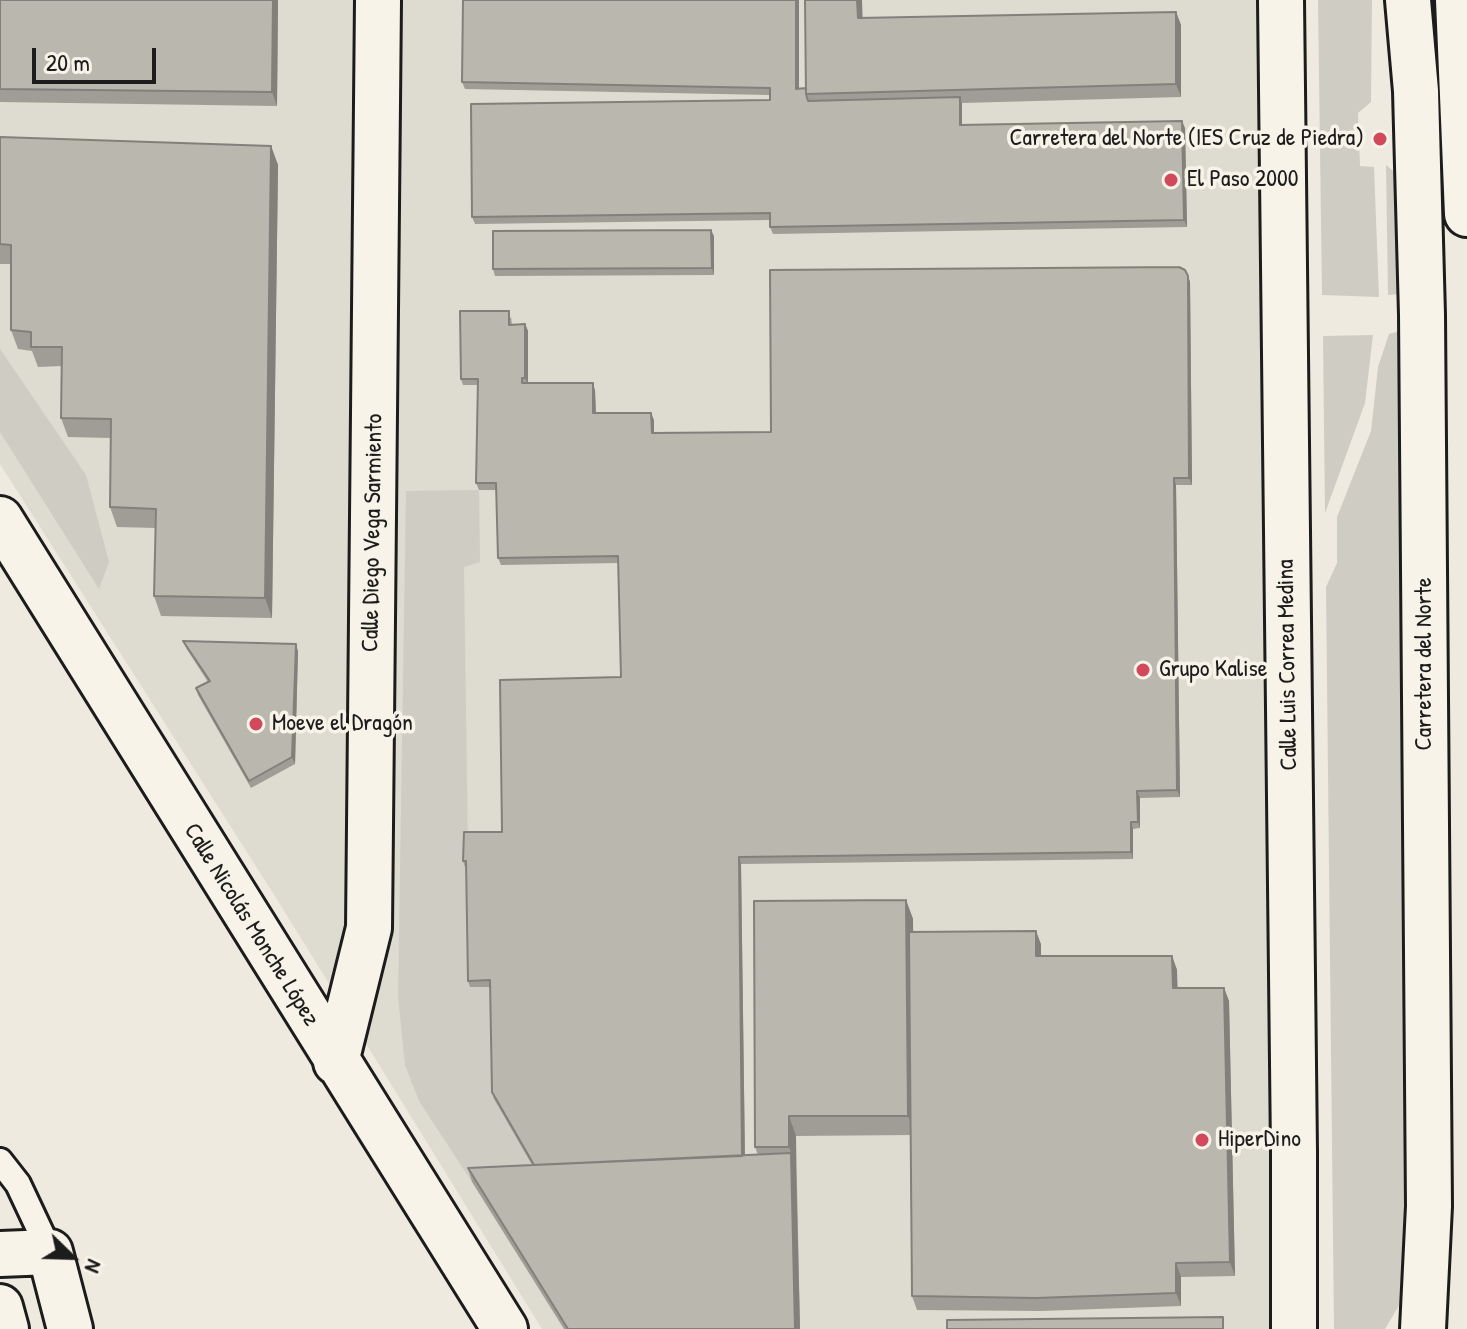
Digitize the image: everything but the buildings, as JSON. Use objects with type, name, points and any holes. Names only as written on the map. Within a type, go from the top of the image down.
[{"type":"street","name":"Calle Diego Vega Sarmiento","points":[[336,1062],[369,928],[378,0]]},
{"type":"street","name":"Calle Luis Correa Medina","points":[[1281,0],[1294,1329]]},
{"type":"street","name":"Carretera del Norte","points":[[1408,0],[1416,91],[1422,331],[1429,1206],[1423,1329]]},
{"type":"street","points":[[1458,0],[1467,214]]},
{"type":"street","name":"Calle Nicolás Monche López","points":[[0,519],[505,1329]]},
{"type":"street","points":[[0,1254],[50,1252],[70,1329]]},
{"type":"street","points":[[0,1307],[6,1329]]},
{"type":"lane","points":[[0,1161],[18,1184],[50,1252]]},
{"type":"shaded area","points":[[0,0],[1259,0],[1273,1329],[542,1329],[278,901],[0,464]]},
{"type":"shaded area","points":[[1318,0],[1372,0],[1371,102],[1358,113],[1360,166],[1374,167],[1379,297],[1322,295]]},
{"type":"shaded area","points":[[1386,165],[1399,176],[1402,294],[1388,295]]},
{"type":"shaded area","points":[[1400,331],[1409,1120],[1400,1304],[1385,1329],[1334,1329],[1326,587],[1337,563],[1337,517],[1371,431],[1378,367],[1389,334]]},
{"type":"shaded area","points":[[1373,335],[1365,403],[1325,513],[1323,336]]},
{"type":"shaded area","points":[[0,349],[86,475],[109,562],[99,589],[0,432]]},
{"type":"shaded area","points":[[479,490],[480,562],[464,567],[470,987],[493,987],[494,1099],[539,1177],[472,1182],[419,1101],[405,1065],[398,996],[406,491]]},
{"type":"place","name":"Carretera del Norte (IES Cruz de Piedra)","points":[[1380,139]]},
{"type":"place","name":"El Paso 2000","points":[[1171,180]]},
{"type":"place","name":"Grupo Kalise","points":[[1143,670]]},
{"type":"place","name":"Moeve el Dragón","points":[[256,724]]},
{"type":"place","name":"HiperDino","points":[[1202,1140]]}]
